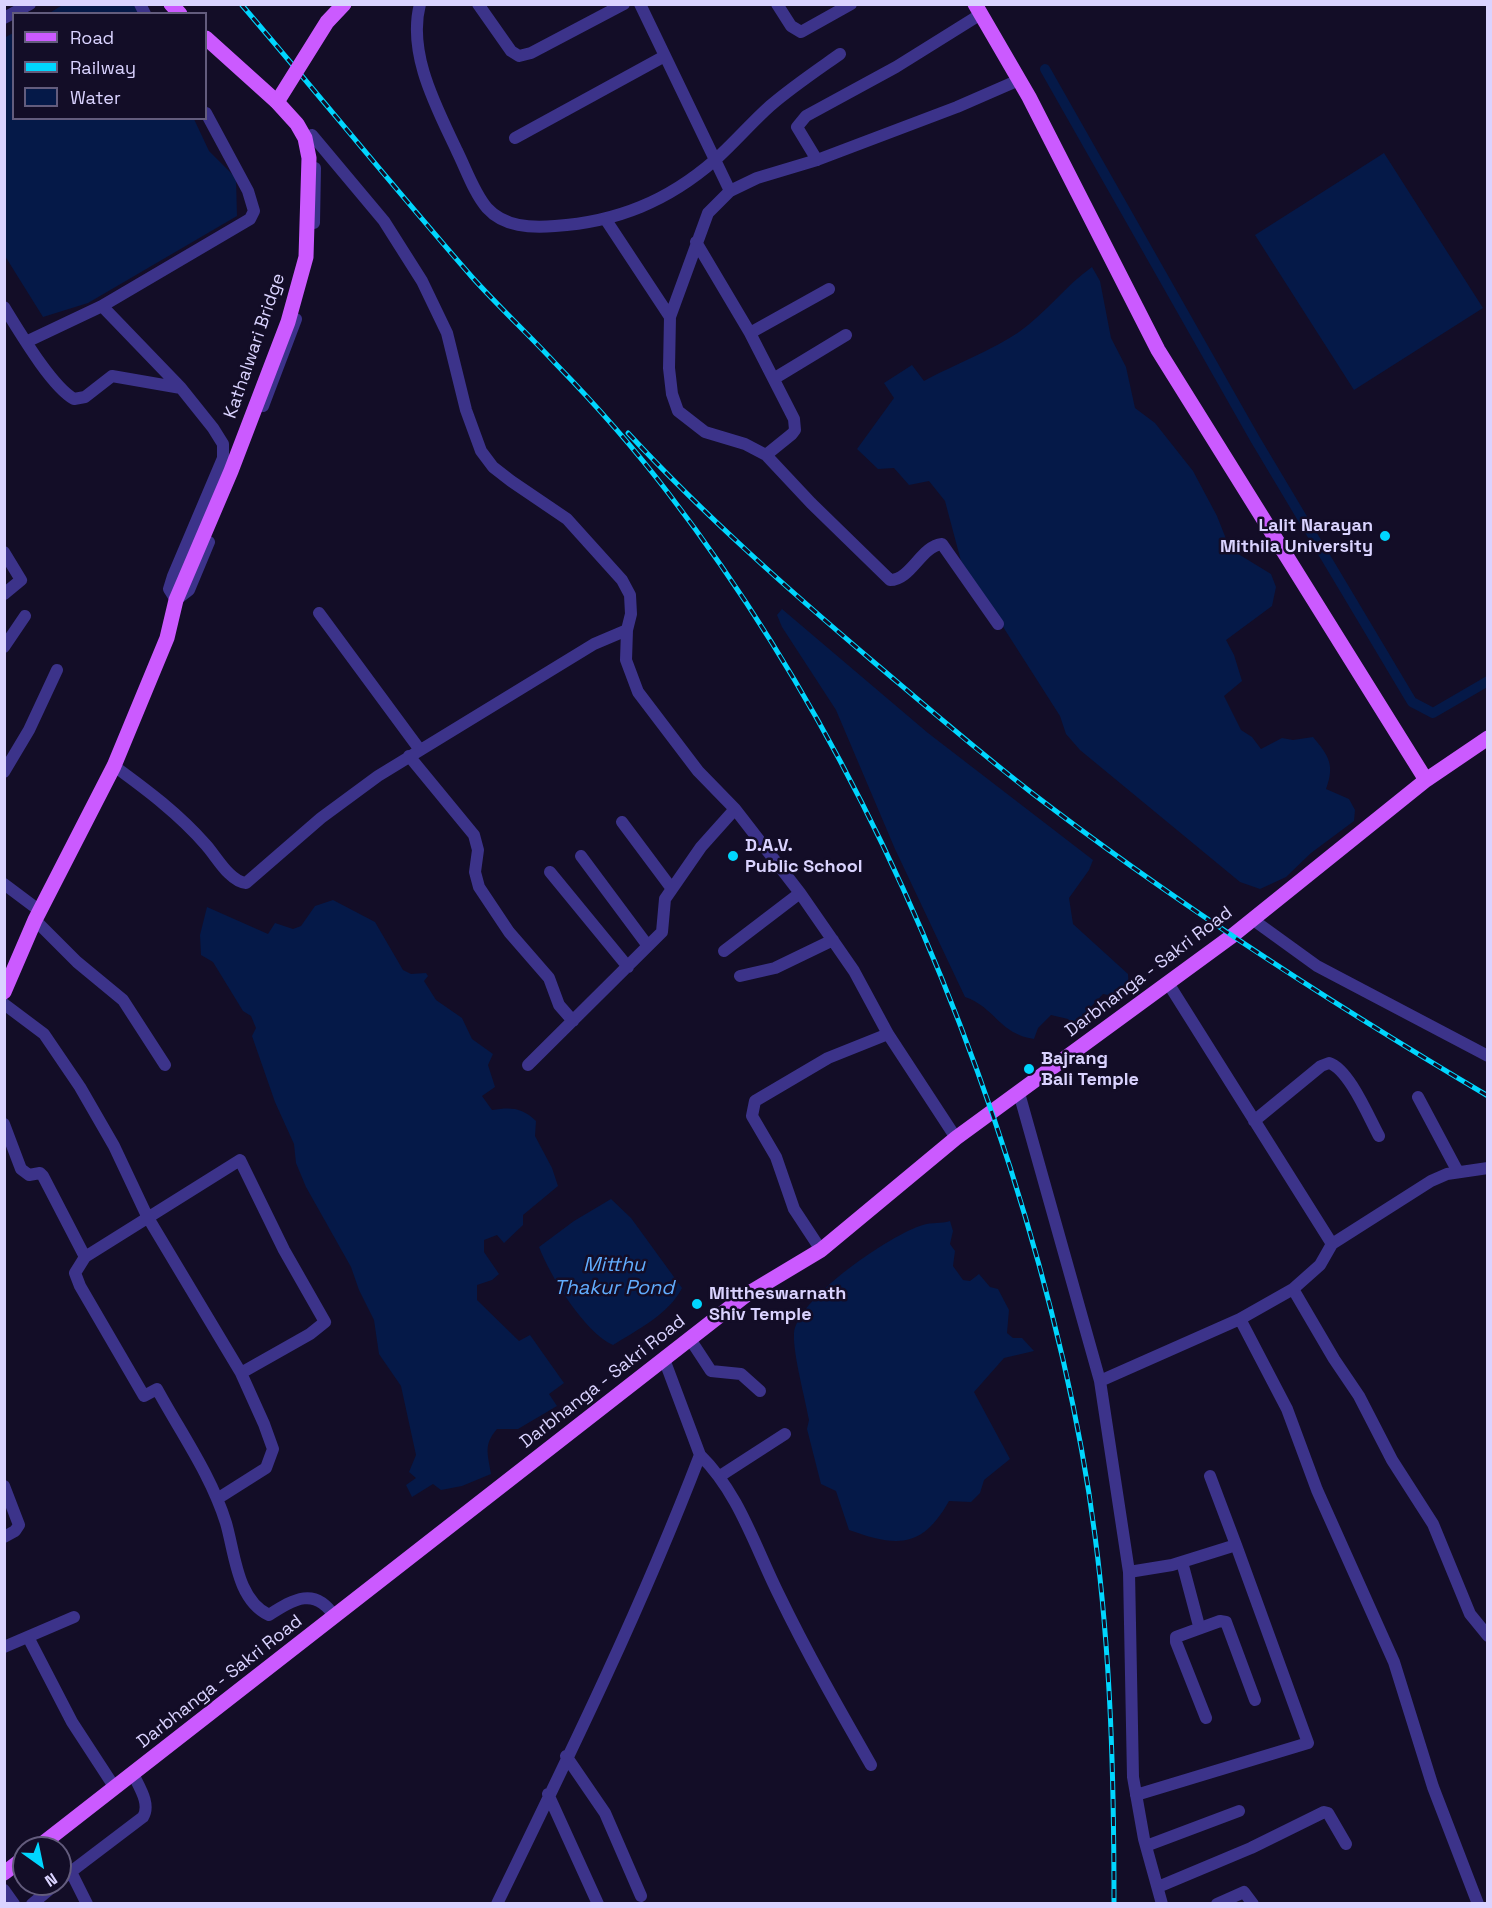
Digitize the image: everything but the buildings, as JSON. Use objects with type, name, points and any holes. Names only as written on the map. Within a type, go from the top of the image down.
[{"type":"main road","points":[[277,102],[327,22],[344,4]]},
{"type":"main road","points":[[978,9],[1019,80],[1158,350],[1426,780]]},
{"type":"main road","name":"Kathalwari Bridge","points":[[4,992],[38,915],[114,766],[167,638],[176,600],[231,471],[280,343],[306,257],[308,147],[297,124],[277,102],[207,39]]},
{"type":"main road","name":"Darbhanga - Sakri Road","points":[[53,1836],[746,1295],[821,1250],[956,1138],[1168,983],[1426,780],[1488,738]]},
{"type":"street","points":[[15,12],[30,4]]},
{"type":"street","points":[[420,4],[417,17],[421,64],[448,130],[487,207],[512,224],[537,228],[606,220],[642,208],[676,189],[715,160],[770,106],[840,54]]},
{"type":"street","points":[[478,4],[511,51],[524,56],[624,4]]},
{"type":"street","points":[[640,4],[663,57],[730,191]]},
{"type":"street","points":[[777,4],[791,26],[801,32],[851,4]]},
{"type":"street","points":[[817,160],[798,131],[797,127],[806,116],[896,67],[978,9]]},
{"type":"street","points":[[514,138],[663,57]]},
{"type":"street","points":[[998,624],[945,545],[936,545],[898,579],[890,580],[765,455],[757,449],[705,432],[678,411],[672,394],[669,368],[670,317],[708,213],[730,191],[757,178],[817,160],[957,107],[1019,80]]},
{"type":"street","points":[[26,342],[102,306],[252,216],[253,206],[248,191],[207,115]]},
{"type":"street","points":[[102,306],[181,388],[220,438],[225,450],[172,576],[170,589],[176,600],[189,590],[292,333],[311,265],[316,189],[312,135],[384,221],[422,281],[447,333],[466,410],[481,451],[502,474],[567,519],[611,566],[630,595],[631,614],[627,630],[626,660],[638,692],[698,771],[735,809],[800,893],[854,971],[888,1034],[956,1138]]},
{"type":"street","points":[[606,220],[670,317]]},
{"type":"street","points":[[696,242],[775,378],[794,419],[795,430],[765,455]]},
{"type":"street","points":[[750,333],[829,289]]},
{"type":"street","points":[[4,308],[26,342],[61,388],[74,399],[85,397],[112,376],[181,388]]},
{"type":"street","points":[[775,378],[846,335]]},
{"type":"street","points":[[4,594],[21,580],[6,557]]},
{"type":"street","points":[[319,613],[414,753],[474,835],[478,850],[475,872],[479,887],[509,932],[549,978],[559,1005],[573,1021]]},
{"type":"street","points":[[4,647],[25,616]]},
{"type":"street","points":[[114,766],[155,795],[242,883],[251,880],[340,804],[414,753],[594,644],[627,630]]},
{"type":"street","points":[[4,772],[29,730],[57,670]]},
{"type":"street","points":[[528,1065],[628,967],[664,927],[663,907],[672,889],[701,847],[735,809]]},
{"type":"street","points":[[622,822],[672,889]]},
{"type":"street","points":[[581,856],[648,946]]},
{"type":"street","points":[[550,872],[628,967]]},
{"type":"street","points":[[4,884],[38,915],[77,962],[123,1000],[165,1065]]},
{"type":"street","points":[[724,951],[800,893]]},
{"type":"street","points":[[1252,919],[1317,966],[1488,1056]]},
{"type":"street","points":[[740,976],[775,968],[832,940]]},
{"type":"street","points":[[1168,983],[1332,1244]]},
{"type":"street","points":[[4,1004],[44,1034],[80,1087],[114,1146],[147,1216],[241,1373],[273,1449],[266,1468],[217,1499]]},
{"type":"street","points":[[821,1250],[794,1209],[776,1157],[752,1116],[755,1101],[828,1058],[888,1034]]},
{"type":"street","points":[[1254,1121],[1322,1066],[1329,1063],[1338,1068],[1350,1084],[1379,1136]]},
{"type":"street","points":[[1018,1093],[1100,1381],[1129,1572],[1131,1755],[1146,1846],[1162,1904]]},
{"type":"street","points":[[1418,1097],[1458,1172]]},
{"type":"street","points":[[4,1124],[21,1169],[29,1175],[40,1173],[44,1176],[85,1257]]},
{"type":"street","points":[[241,1373],[310,1334],[325,1322],[284,1250],[240,1160],[147,1216],[85,1257],[75,1272],[80,1286],[144,1396],[157,1389],[207,1475],[217,1499],[240,1578],[258,1610],[269,1615],[294,1599],[317,1598],[328,1606],[335,1617]]},
{"type":"street","points":[[1100,1381],[1240,1319],[1293,1289],[1320,1265],[1332,1244],[1431,1181],[1458,1172],[1488,1168]]},
{"type":"street","points":[[1293,1289],[1359,1396],[1392,1460],[1433,1524],[1470,1614],[1483,1623],[1488,1636]]},
{"type":"street","points":[[1240,1319],[1287,1409],[1317,1490],[1394,1662],[1426,1768],[1469,1886],[1478,1904]]},
{"type":"street","points":[[690,1339],[711,1371],[741,1374],[760,1391]]},
{"type":"street","points":[[664,1359],[699,1455],[720,1476],[811,1659],[871,1765]]},
{"type":"street","points":[[720,1476],[785,1434]]},
{"type":"street","points":[[497,1904],[666,1544],[699,1455]]},
{"type":"street","points":[[1136,1795],[1308,1743],[1210,1476]]},
{"type":"street","points":[[4,1486],[19,1525],[15,1531],[4,1537]]},
{"type":"street","points":[[1129,1572],[1182,1562],[1236,1545]]},
{"type":"street","points":[[1182,1562],[1199,1626]]},
{"type":"street","points":[[4,1647],[74,1617]]},
{"type":"street","points":[[1206,1718],[1175,1638],[1199,1626],[1222,1620],[1227,1623],[1255,1700]]},
{"type":"street","points":[[28,1637],[72,1722],[115,1788]]},
{"type":"street","points":[[566,1756],[605,1813],[641,1896]]},
{"type":"street","points":[[72,1870],[146,1813],[145,1802],[133,1774]]},
{"type":"street","points":[[548,1794],[598,1904]]},
{"type":"street","points":[[1146,1846],[1239,1810]]},
{"type":"street","points":[[1158,1887],[1251,1848],[1324,1812],[1328,1813],[1346,1844]]},
{"type":"street","points":[[72,1876],[87,1904]]},
{"type":"street","points":[[4,1890],[14,1904]]},
{"type":"street","points":[[1217,1904],[1244,1892],[1253,1904]]},
{"type":"water","points":[[64,4],[134,5],[138,12],[51,12]]},
{"type":"water","points":[[12,34],[12,120],[194,120],[209,151],[236,178],[237,216],[88,303],[43,317],[5,256],[4,38]]},
{"type":"water","points":[[1384,153],[1483,308],[1354,390],[1255,235]]},
{"type":"water","points":[[1092,267],[1100,281],[1111,338],[1126,367],[1135,408],[1155,423],[1193,471],[1217,516],[1230,549],[1271,574],[1276,587],[1272,606],[1226,640],[1234,655],[1242,681],[1224,696],[1241,730],[1252,737],[1261,749],[1282,738],[1293,740],[1313,737],[1329,761],[1330,773],[1326,789],[1349,799],[1355,810],[1354,821],[1311,853],[1286,877],[1260,889],[1240,882],[1080,750],[1066,734],[1060,716],[961,561],[945,501],[929,481],[909,485],[894,468],[878,469],[857,449],[894,398],[884,383],[912,365],[924,381],[997,345],[1029,324]]},
{"type":"water","points":[[782,609],[928,733],[1093,860],[1089,870],[1069,898],[1073,924],[1128,974],[1129,992],[1114,996],[1103,994],[1083,1015],[1078,1031],[1068,1019],[1051,1015],[1038,1028],[1034,1039],[1013,1032],[984,1007],[965,997],[895,849],[836,710],[782,627],[777,615]]},
{"type":"water","points":[[333,900],[375,922],[403,970],[411,974],[426,973],[428,976],[424,981],[436,1000],[462,1018],[472,1039],[493,1054],[488,1065],[495,1087],[482,1096],[492,1110],[516,1109],[536,1121],[535,1136],[552,1168],[558,1186],[523,1215],[523,1225],[504,1243],[497,1235],[484,1240],[484,1252],[499,1274],[492,1280],[477,1285],[477,1300],[519,1341],[530,1335],[564,1383],[549,1394],[557,1406],[518,1429],[497,1429],[488,1445],[491,1474],[462,1486],[441,1490],[433,1484],[412,1497],[406,1485],[416,1478],[409,1472],[416,1455],[401,1386],[379,1354],[374,1320],[359,1290],[351,1267],[306,1187],[296,1163],[294,1144],[275,1102],[252,1036],[256,1028],[251,1016],[243,1011],[213,962],[201,955],[200,935],[207,907],[268,934],[275,923],[293,929],[301,926],[315,906]]},
{"type":"water","name":"Mitthu Thakur Pond","points":[[611,1199],[631,1218],[682,1288],[661,1314],[613,1345],[602,1339],[580,1316],[551,1273],[539,1247],[574,1221]]},
{"type":"water","points":[[950,1221],[953,1231],[950,1244],[955,1251],[953,1266],[963,1280],[970,1281],[979,1274],[990,1287],[998,1289],[1009,1310],[1007,1333],[1013,1338],[1022,1338],[1034,1351],[1004,1358],[974,1392],[1010,1459],[984,1480],[980,1493],[971,1502],[949,1501],[939,1517],[918,1536],[895,1541],[866,1536],[849,1530],[836,1491],[821,1484],[807,1429],[809,1420],[797,1364],[794,1334],[799,1320],[810,1303],[869,1254],[908,1231],[926,1224]]},
{"type":"waterway","points":[[1045,69],[1255,439],[1412,702],[1433,713],[1488,681]]},
{"type":"railway","points":[[241,4],[472,277],[599,410],[669,494],[725,571],[776,650],[824,732],[909,902],[980,1077],[1010,1167],[1037,1258],[1071,1396],[1095,1536],[1105,1628],[1112,1766],[1114,1904]]},
{"type":"railway","points":[[628,433],[687,494],[780,581],[934,713],[1032,793],[1142,874],[1313,989],[1488,1096]]},
{"type":"place","name":"Lalit Narayan Mithila University","points":[[1385,536]]},
{"type":"place","name":"D.A.V. Public School","points":[[733,856]]},
{"type":"place","name":"Bajrang Bali Temple","points":[[1029,1069]]},
{"type":"place","name":"Mittheswarnath Shiv Temple","points":[[697,1304]]}]
